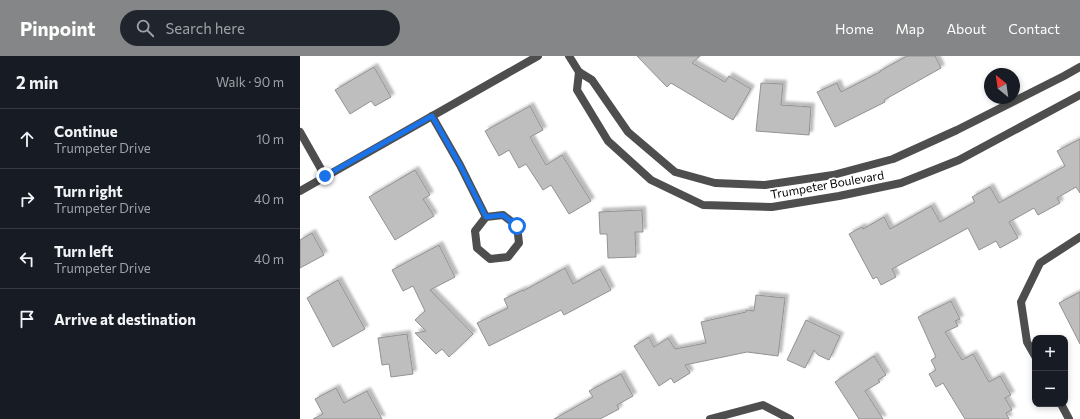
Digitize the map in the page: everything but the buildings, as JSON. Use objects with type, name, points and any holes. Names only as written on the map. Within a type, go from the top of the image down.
[{"type":"street","points":[[300,191],[538,56]]},
{"type":"street","name":"Trumpeter Boulevard","points":[[569,56],[579,72],[592,80],[628,132],[675,172],[715,183],[765,185],[833,175],[892,159],[957,130],[1080,67]]},
{"type":"street","name":"Trumpeter Boulevard","points":[[579,72],[577,90],[608,141],[651,180],[704,206],[772,207],[839,196],[901,183],[958,160],[1080,95]]},
{"type":"street","points":[[432,116],[460,165],[486,217]]},
{"type":"street","points":[[300,132],[325,176]]},
{"type":"street","points":[[503,215],[517,226],[519,243],[508,257],[490,259],[477,248],[475,231],[486,217],[503,215]]},
{"type":"street","points":[[1032,351],[1027,342],[1021,302],[1040,263],[1080,237]]},
{"type":"street","points":[[710,419],[763,405],[790,419]]},
{"type":"street","points":[[1063,407],[1069,419]]},
{"type":"route","points":[[325,176],[432,116],[460,165],[486,217],[503,215],[517,226]]}]
